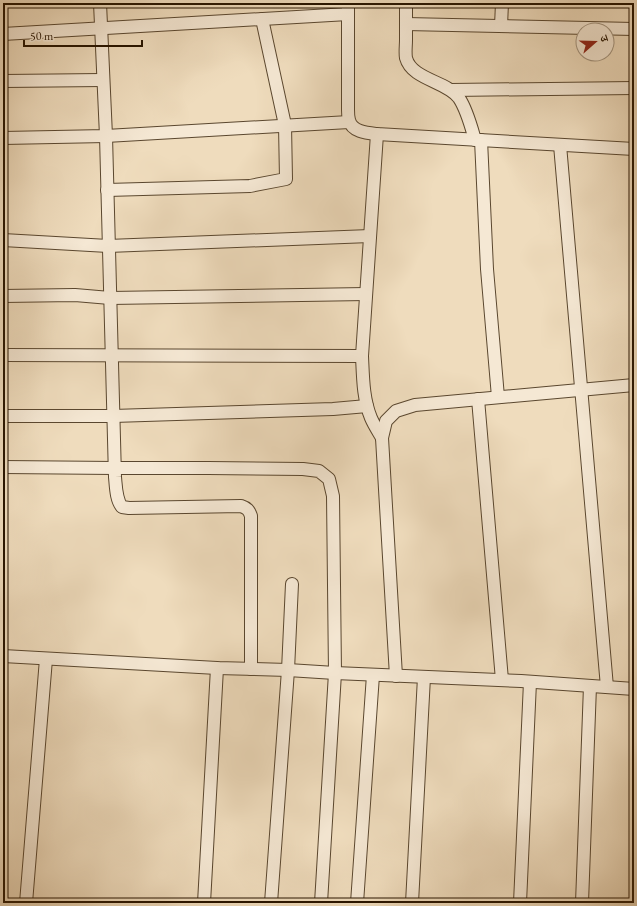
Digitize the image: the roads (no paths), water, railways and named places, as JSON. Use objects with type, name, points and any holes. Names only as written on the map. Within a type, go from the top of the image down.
[{"type":"street","points":[[100,3],[106,136],[115,477],[119,504],[122,507],[136,508],[241,506],[246,507],[249,510],[251,516],[251,669]]},
{"type":"street","points":[[406,3],[407,59],[418,73],[451,90],[458,97],[478,140],[498,397]]},
{"type":"street","points":[[501,26],[502,3]]},
{"type":"street","points":[[3,34],[262,19],[348,9],[348,110],[349,122],[356,129],[377,134],[634,149]]},
{"type":"street","points":[[107,190],[250,186],[286,180],[285,126],[262,19]]},
{"type":"street","points":[[406,24],[634,29]]},
{"type":"street","points":[[3,81],[103,80]]},
{"type":"street","points":[[451,90],[634,88]]},
{"type":"street","points":[[3,138],[106,136],[349,122]]},
{"type":"street","points":[[377,134],[362,356],[363,381],[367,406],[382,438]]},
{"type":"street","points":[[560,145],[607,687]]},
{"type":"street","points":[[3,240],[108,246],[370,236]]},
{"type":"street","points":[[3,296],[75,295],[110,298],[366,294]]},
{"type":"street","points":[[3,355],[362,356]]},
{"type":"street","points":[[396,676],[382,438],[386,421],[396,411],[414,405],[634,385]]},
{"type":"street","points":[[478,399],[502,680]]},
{"type":"street","points":[[3,416],[113,416],[333,409],[367,406]]},
{"type":"street","points":[[3,467],[303,469],[320,472],[328,480],[334,496],[335,673],[320,903]]},
{"type":"street","points":[[270,903],[288,670],[292,584]]},
{"type":"street","points":[[3,656],[217,668],[502,680],[634,689]]},
{"type":"street","points":[[26,903],[46,659]]},
{"type":"street","points":[[204,903],[217,668]]},
{"type":"street","points":[[357,903],[373,675]]},
{"type":"street","points":[[412,903],[424,677]]},
{"type":"street","points":[[520,903],[530,682]]},
{"type":"street","points":[[582,903],[590,686]]}]
